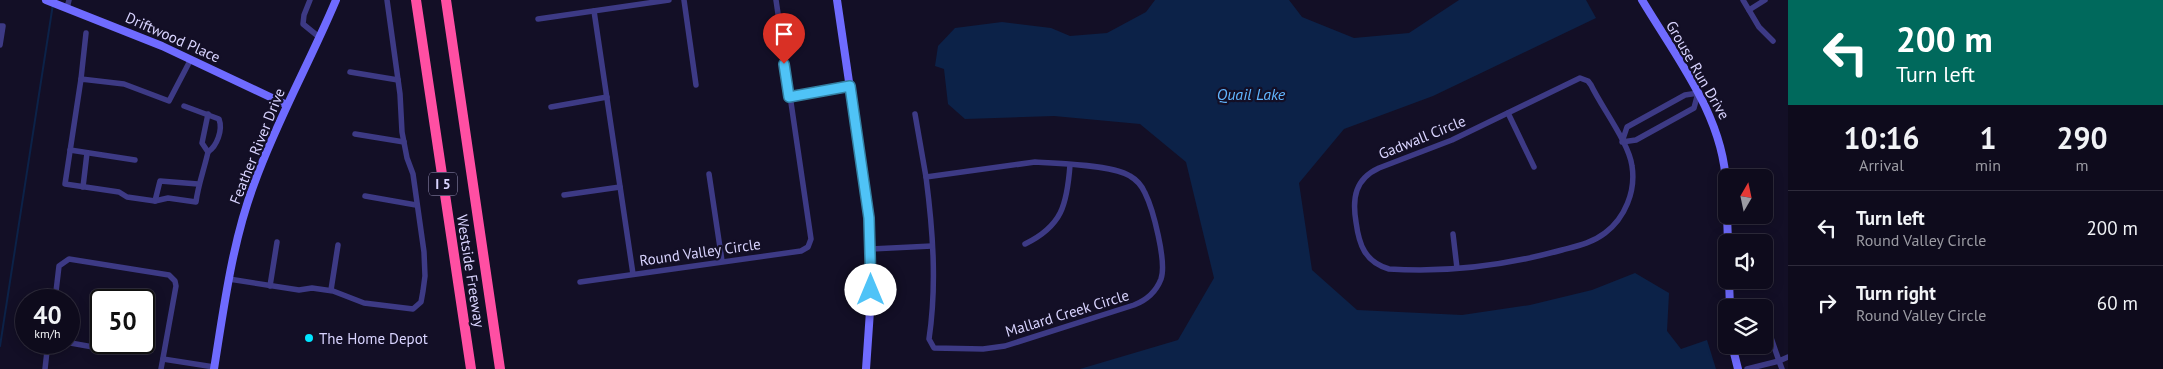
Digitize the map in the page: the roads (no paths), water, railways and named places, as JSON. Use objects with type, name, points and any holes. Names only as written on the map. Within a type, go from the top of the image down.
[{"type":"highway","name":"Westside Freeway","points":[[416,0],[471,369]]},
{"type":"highway","name":"Westside Freeway","points":[[446,0],[500,369]]},
{"type":"highway","points":[[494,328],[506,369]]},
{"type":"street","name":"Driftwood Place","points":[[46,0],[68,4],[191,59],[287,105]]},
{"type":"street","points":[[310,0],[304,15],[303,24],[319,37]]},
{"type":"street","name":"Feather River Drive","points":[[214,368],[237,239],[253,185],[287,105],[336,0]]},
{"type":"street","points":[[229,279],[299,290],[312,288],[331,290],[347,294],[364,303],[401,309],[416,307],[421,302],[425,276],[413,174],[404,142],[387,0]]},
{"type":"street","points":[[538,20],[669,0]]},
{"type":"street","points":[[684,0],[696,85]]},
{"type":"street","name":"Round Valley Circle","points":[[594,11],[633,274],[801,251],[805,250],[811,242],[776,0]]},
{"type":"street","points":[[837,0],[869,218],[872,282],[866,369]]},
{"type":"street","name":"Grouse Run Drive","points":[[1642,0],[1698,93],[1720,138],[1725,169]]},
{"type":"street","points":[[1743,0],[1759,27],[1773,41]]},
{"type":"street","points":[[1749,10],[1765,0]]},
{"type":"street","points":[[0,26],[3,26],[0,45]]},
{"type":"street","points":[[86,33],[65,184],[119,192],[127,197],[155,200],[168,198],[196,202],[198,184],[202,178],[208,152],[215,147],[221,124],[219,119],[184,106]]},
{"type":"street","points":[[81,79],[124,84],[169,101],[191,59]]},
{"type":"street","points":[[350,72],[398,80]]},
{"type":"street","name":"Gadwall Circle","points":[[1584,78],[1591,85],[1631,159],[1632,190],[1622,214],[1605,233],[1587,243],[1503,264],[1457,268],[1389,269],[1370,259],[1362,249],[1353,207],[1356,190],[1361,180],[1371,172],[1452,140],[1508,113],[1575,79],[1584,78]]},
{"type":"street","points":[[789,97],[850,86]]},
{"type":"street","points":[[1698,93],[1694,108],[1636,140],[1622,142],[1627,127],[1685,95],[1698,93]]},
{"type":"street","points":[[552,107],[607,97]]},
{"type":"street","points":[[1508,113],[1534,166]]},
{"type":"street","points":[[208,114],[202,144],[208,152]]},
{"type":"street","name":"Mallard Creek Circle","points":[[916,114],[926,177],[932,246],[933,291],[929,339],[931,345],[938,349],[983,349],[1005,346],[1134,305],[1147,298],[1156,289],[1163,268],[1154,224],[1143,189],[1133,177],[1119,171],[1035,162],[926,177]]},
{"type":"street","points":[[355,134],[404,142]]},
{"type":"street","points":[[70,150],[135,160]]},
{"type":"street","points":[[82,187],[87,152]]},
{"type":"street","points":[[1025,244],[1046,233],[1059,217],[1066,198],[1070,165]]},
{"type":"street","points":[[709,174],[722,261]]},
{"type":"street","points":[[155,200],[160,180],[198,184]]},
{"type":"street","points":[[564,195],[620,187]]},
{"type":"street","points":[[365,196],[416,205]]},
{"type":"street","points":[[1453,234],[1457,268]]},
{"type":"street","points":[[270,286],[278,242]]},
{"type":"street","points":[[331,290],[338,245]]},
{"type":"street","points":[[871,249],[932,246]]},
{"type":"street","points":[[56,289],[59,266],[69,259],[169,275],[175,281],[176,286],[161,369]]},
{"type":"street","points":[[580,282],[633,274]]},
{"type":"street","points":[[1773,344],[1782,369]]},
{"type":"street","points":[[45,369],[47,354]]},
{"type":"street","points":[[1734,354],[1738,369]]},
{"type":"street","points":[[1747,369],[1788,357]]},
{"type":"street","points":[[163,358],[214,368]]},
{"type":"water","name":"Quail Lake","points":[[1155,0],[1289,0],[1302,17],[1354,38],[1409,33],[1459,0],[1586,0],[1596,18],[1433,96],[1344,129],[1299,183],[1312,270],[1357,310],[1462,315],[1530,305],[1592,290],[1635,273],[1669,293],[1667,331],[1681,349],[1707,340],[1716,369],[1080,369],[1178,340],[1214,278],[1186,162],[1140,124],[1054,116],[965,119],[948,104],[944,69],[935,66],[938,46],[955,28],[1002,22],[1051,28],[1070,36],[1107,33],[1146,12]]},
{"type":"waterway","points":[[0,346],[53,4]]},
{"type":"place","name":"The Home Depot","points":[[309,338]]}]
